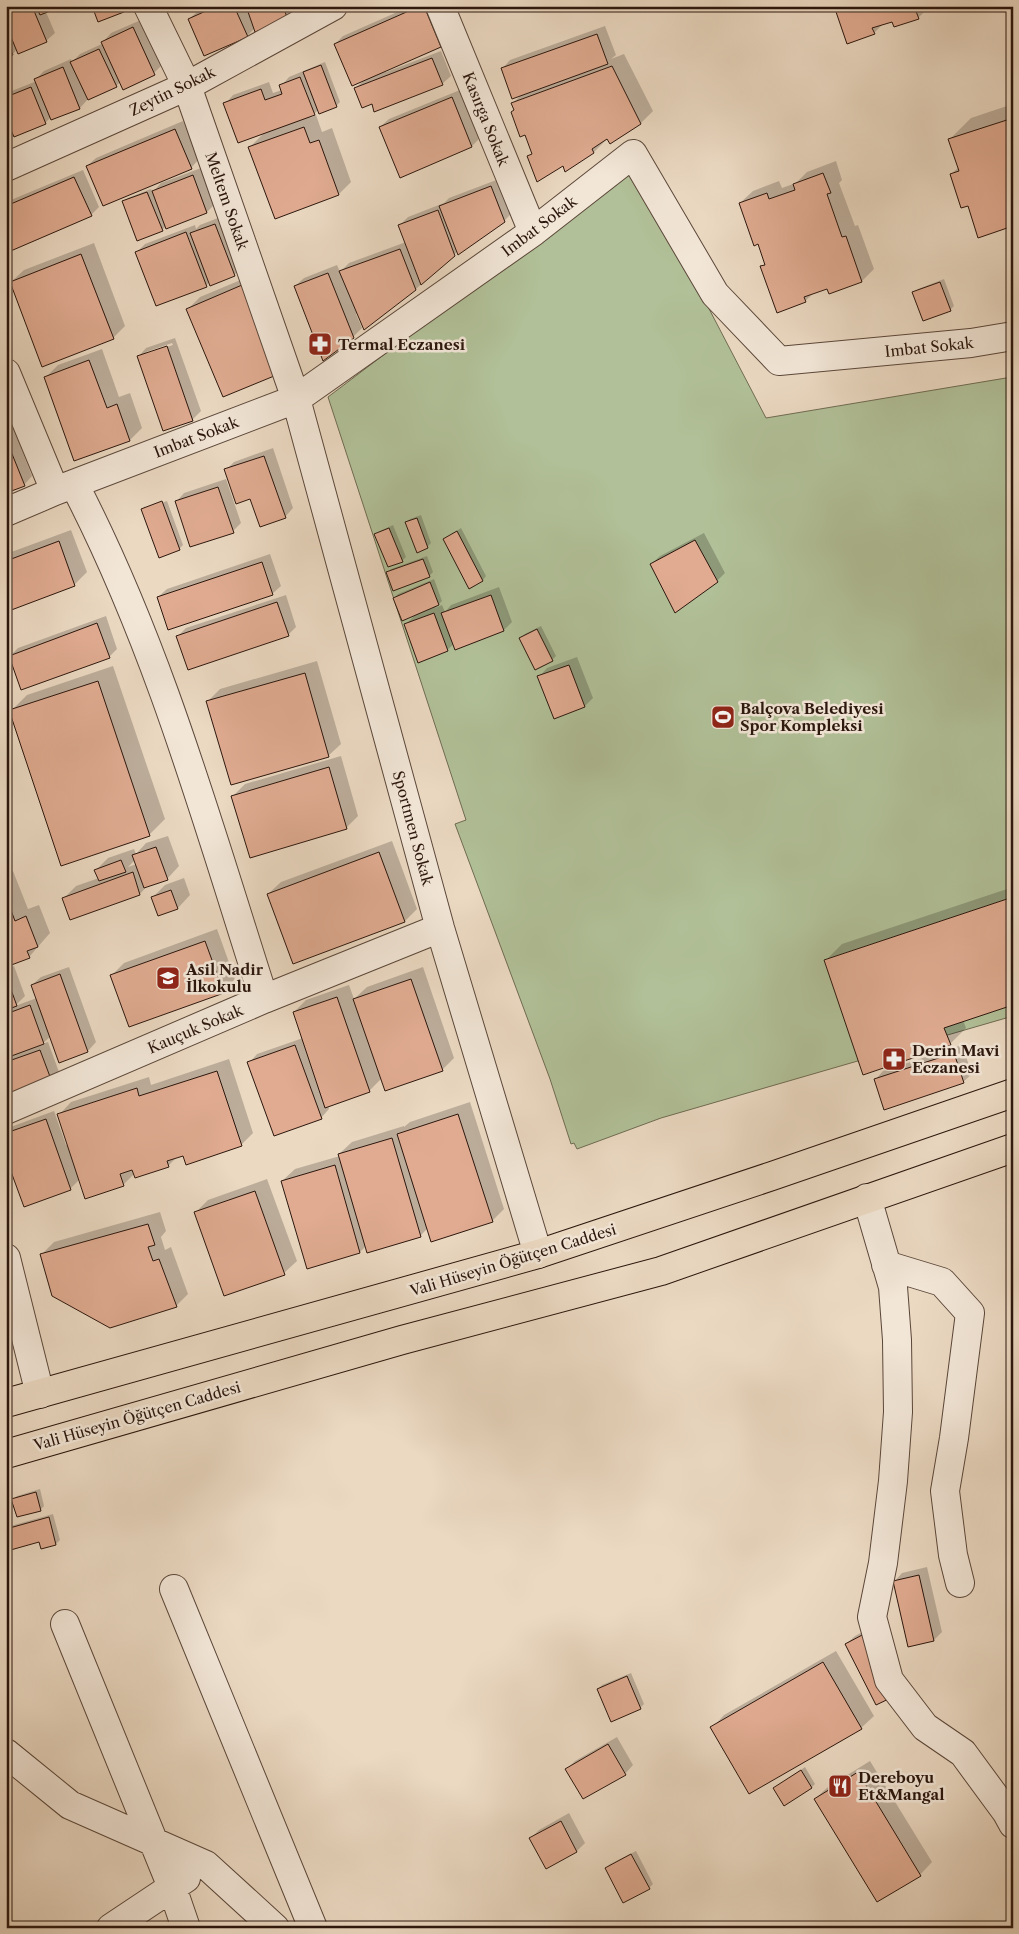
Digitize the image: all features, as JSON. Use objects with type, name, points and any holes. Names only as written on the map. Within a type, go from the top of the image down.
[{"type":"main road","name":"Vali Hüseyin Öğütçen Caddesi","points":[[6,1403],[538,1254],[1013,1093]]},
{"type":"main road","name":"Vali Hüseyin Öğütçen Caddesi","points":[[6,1454],[402,1340],[661,1271],[1013,1148]]},
{"type":"street","name":"Meltem Sokak","points":[[148,6],[187,86],[296,399]]},
{"type":"street","name":"Zeytin Sokak","points":[[6,166],[187,86],[333,6]]},
{"type":"street","name":"Kasırga Sokak","points":[[440,6],[532,232]]},
{"type":"street","name":"Imbat Sokak","points":[[6,512],[296,399],[532,232],[633,154],[715,294],[779,362],[971,343],[1013,336]]},
{"type":"street","points":[[6,373],[65,488],[97,528],[159,675],[264,999]]},
{"type":"street","name":"Sportmen Sokak","points":[[296,399],[440,928],[538,1254]]},
{"type":"street","name":"Kauçuk Sokak","points":[[6,1110],[264,999],[440,928]]},
{"type":"street","points":[[867,1198],[892,1288],[898,1412],[893,1481],[883,1563],[872,1617],[889,1680],[925,1726],[963,1753],[1013,1824]]},
{"type":"street","points":[[6,1258],[40,1394]]},
{"type":"street","points":[[886,1264],[942,1282],[970,1313],[946,1491],[952,1555],[960,1583]]},
{"type":"street","points":[[174,1589],[313,1928]]},
{"type":"street","points":[[64,1624],[172,1887],[186,1928]]},
{"type":"street","points":[[6,1753],[70,1805],[206,1865],[276,1928]]},
{"type":"street","points":[[111,1928],[206,1865]]},
{"type":"green space","name":"Balçova Belediyesi Spor Kompleksi","points":[[634,165],[766,418],[1012,377],[1013,1016],[661,1118],[577,1149],[574,1143],[571,1144],[550,1079],[455,824],[466,820],[328,397]]},
{"type":"building","points":[[6,6],[32,6],[47,42],[18,54],[6,25]]},
{"type":"building","points":[[36,6],[63,6],[40,15]]},
{"type":"building","points":[[92,6],[122,6],[124,12],[98,22]]},
{"type":"building","points":[[217,6],[234,6],[248,37],[204,56],[188,19]]},
{"type":"building","points":[[246,6],[283,6],[288,20],[255,32]]},
{"type":"building","points":[[420,6],[424,6],[441,47],[352,86],[334,44]]},
{"type":"building","points":[[834,6],[914,6],[919,19],[894,27],[892,22],[872,28],[875,34],[847,44]]},
{"type":"building","points":[[133,27],[155,75],[123,90],[101,42]]},
{"type":"building","points":[[597,34],[608,64],[512,99],[501,68]]},
{"type":"building","points":[[6,37],[13,55],[6,58]]},
{"type":"building","points":[[99,49],[117,87],[88,100],[70,62]]},
{"type":"building","points":[[432,58],[443,85],[374,112],[372,104],[362,108],[354,88]]},
{"type":"building","points":[[321,65],[337,107],[319,114],[303,72]]},
{"type":"building","points":[[612,66],[641,124],[610,144],[607,139],[592,149],[594,153],[565,172],[563,166],[537,182],[527,156],[532,154],[525,135],[520,137],[511,112],[514,110],[511,103]]},
{"type":"building","points":[[63,67],[80,109],[51,120],[34,79]]},
{"type":"building","points":[[300,77],[315,115],[238,143],[223,103],[261,89],[265,100],[282,94],[279,85]]},
{"type":"building","points":[[31,87],[46,124],[14,137],[6,118],[6,97]]},
{"type":"building","points":[[452,97],[472,147],[400,178],[379,127]]},
{"type":"building","points":[[1013,118],[1013,226],[978,238],[968,206],[961,208],[950,174],[959,171],[948,139]]},
{"type":"building","points":[[304,127],[310,143],[319,140],[339,195],[275,219],[248,147]]},
{"type":"building","points":[[175,129],[192,169],[103,206],[86,166]]},
{"type":"building","points":[[823,173],[831,193],[827,194],[842,237],[846,236],[862,282],[829,294],[827,289],[804,297],[806,302],[777,313],[760,266],[765,265],[758,244],[754,246],[739,203],[767,193],[769,199],[795,190],[793,184]]},
{"type":"building","points":[[193,175],[207,213],[166,229],[152,191]]},
{"type":"building","points":[[74,177],[92,216],[6,253],[6,206]]},
{"type":"building","points":[[491,186],[505,222],[458,255],[439,206]]},
{"type":"building","points":[[147,192],[163,231],[137,241],[122,201]]},
{"type":"building","points":[[438,210],[455,256],[421,285],[398,225]]},
{"type":"building","points":[[215,224],[235,276],[210,286],[190,233]]},
{"type":"building","points":[[186,232],[207,287],[156,306],[135,252]]},
{"type":"building","points":[[400,249],[416,290],[364,330],[339,271]]},
{"type":"building","points":[[81,254],[114,339],[42,367],[10,282]]},
{"type":"building","points":[[328,273],[354,338],[323,361],[294,286]]},
{"type":"building","points":[[940,282],[951,311],[923,321],[912,292]]},
{"type":"building","points":[[242,285],[279,374],[223,397],[186,309]]},
{"type":"building","points":[[167,346],[193,421],[163,431],[137,356]]},
{"type":"building","points":[[89,360],[107,408],[117,404],[130,441],[74,461],[44,377]]},
{"type":"building","points":[[6,439],[25,486],[6,493]]},
{"type":"building","points":[[264,456],[286,518],[260,527],[250,499],[236,504],[224,469]]},
{"type":"building","points":[[218,487],[234,533],[190,547],[175,501]]},
{"type":"building","points":[[162,501],[180,550],[159,558],[141,509]]},
{"type":"building","points":[[417,518],[428,548],[417,553],[405,522]]},
{"type":"building","points":[[389,528],[403,562],[388,567],[374,534]]},
{"type":"building","points":[[457,531],[483,581],[469,589],[443,539]]},
{"type":"building","points":[[695,540],[718,582],[675,613],[650,564]]},
{"type":"building","points":[[59,541],[75,586],[6,612],[6,561]]},
{"type":"building","points":[[423,559],[430,577],[393,591],[386,572]]},
{"type":"building","points":[[262,562],[273,595],[168,630],[157,597]]},
{"type":"building","points":[[430,582],[439,605],[402,621],[393,598]]},
{"type":"building","points":[[491,595],[504,631],[455,650],[441,613]]},
{"type":"building","points":[[277,602],[289,636],[188,670],[176,636]]},
{"type":"building","points":[[434,613],[448,651],[418,663],[404,624]]},
{"type":"building","points":[[97,623],[110,658],[21,690],[9,656]]},
{"type":"building","points":[[537,629],[553,661],[535,670],[519,638]]},
{"type":"building","points":[[569,665],[585,707],[554,719],[537,676]]},
{"type":"building","points":[[305,673],[329,757],[231,785],[206,701]]},
{"type":"building","points":[[98,681],[150,836],[61,866],[9,710]]},
{"type":"building","points":[[329,767],[347,829],[250,858],[231,796]]},
{"type":"building","points":[[156,847],[168,880],[144,888],[132,855]]},
{"type":"building","points":[[379,852],[405,922],[293,964],[267,894]]},
{"type":"building","points":[[121,860],[126,872],[99,881],[94,870]]},
{"type":"building","points":[[133,872],[140,895],[70,920],[62,898]]},
{"type":"building","points":[[171,890],[178,909],[158,916],[151,897]]},
{"type":"building","points":[[6,897],[15,921],[26,916],[38,947],[27,951],[30,958],[6,967]]},
{"type":"building","points":[[1013,897],[1013,1005],[944,1028],[951,1045],[863,1075],[824,960]]},
{"type":"building","name":"Asil Nadir İlkokulu","points":[[205,941],[224,993],[129,1027],[110,975]]},
{"type":"building","points":[[60,974],[88,1052],[59,1063],[31,985]]},
{"type":"building","points":[[6,976],[17,1006],[6,1010]]},
{"type":"building","points":[[411,979],[443,1071],[385,1091],[353,999]]},
{"type":"building","points":[[337,997],[370,1092],[325,1108],[293,1012]]},
{"type":"building","points":[[30,1005],[44,1044],[6,1058],[6,1014]]},
{"type":"building","points":[[295,1045],[322,1119],[274,1136],[247,1062]]},
{"type":"building","points":[[40,1050],[52,1082],[6,1099],[6,1062]]},
{"type":"building","points":[[954,1053],[964,1083],[884,1110],[874,1079]]},
{"type":"building","points":[[217,1071],[242,1146],[186,1165],[183,1156],[167,1161],[169,1167],[135,1178],[132,1170],[120,1174],[124,1186],[85,1199],[57,1114],[137,1088],[139,1096]]},
{"type":"building","points":[[458,1114],[493,1222],[431,1242],[397,1134]]},
{"type":"building","points":[[46,1119],[71,1190],[24,1207],[6,1158],[6,1133]]},
{"type":"building","points":[[392,1138],[421,1237],[367,1253],[338,1154]]},
{"type":"building","points":[[335,1165],[360,1253],[307,1269],[281,1181]]},
{"type":"building","points":[[255,1191],[285,1275],[224,1296],[194,1212]]},
{"type":"building","points":[[148,1224],[155,1245],[148,1247],[153,1261],[159,1259],[177,1307],[110,1328],[52,1296],[40,1254]]},
{"type":"building","points":[[6,1304],[15,1329],[6,1347]]},
{"type":"building","points":[[36,1492],[41,1511],[17,1517],[11,1499]]},
{"type":"building","points":[[49,1517],[56,1545],[41,1549],[39,1542],[7,1551],[6,1529]]},
{"type":"building","points":[[919,1575],[934,1641],[908,1647],[893,1581]]},
{"type":"building","points":[[866,1633],[897,1695],[876,1705],[845,1644]]},
{"type":"building","points":[[823,1662],[862,1729],[749,1794],[710,1727]]},
{"type":"building","points":[[627,1676],[641,1709],[611,1722],[597,1689]]},
{"type":"building","points":[[608,1744],[626,1775],[583,1799],[565,1769]]},
{"type":"building","points":[[801,1770],[812,1788],[784,1806],[773,1788]]},
{"type":"building","points":[[858,1772],[921,1876],[877,1902],[814,1799]]},
{"type":"building","points":[[561,1821],[577,1852],[546,1869],[529,1838]]},
{"type":"building","points":[[631,1854],[650,1889],[623,1903],[605,1868]]},
{"type":"place","name":"Termal Eczanesi","points":[[320,344]]},
{"type":"place","name":"Balçova Belediyesi Spor Kompleksi","points":[[723,717]]},
{"type":"place","name":"Asil Nadir İlkokulu","points":[[168,978]]},
{"type":"place","name":"Derin Mavi Eczanesi","points":[[894,1059]]},
{"type":"place","name":"Dereboyu Et&Mangal","points":[[840,1786]]}]
